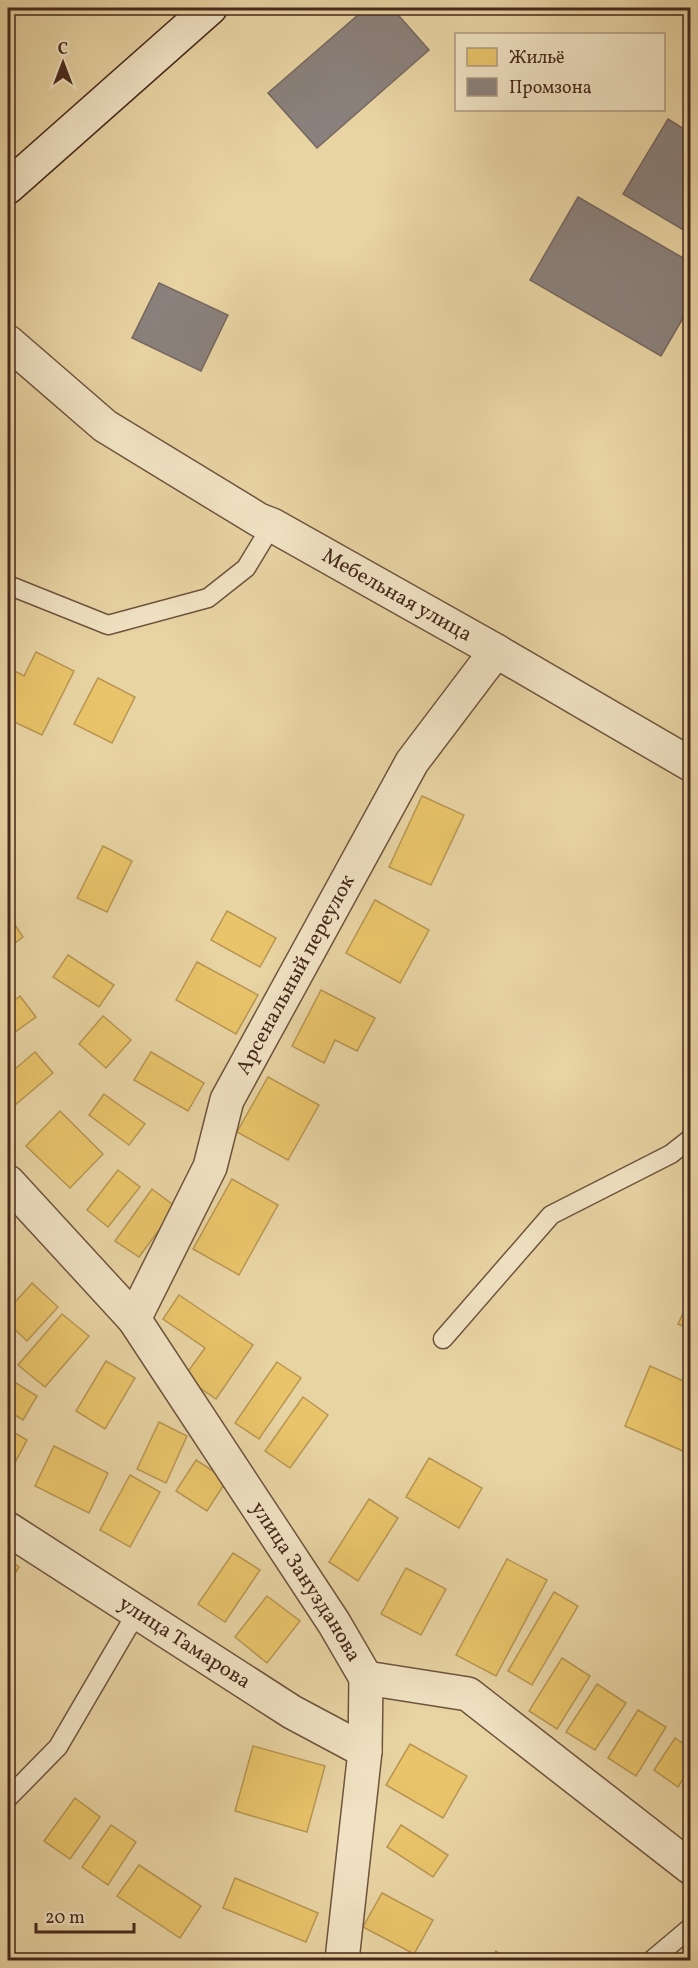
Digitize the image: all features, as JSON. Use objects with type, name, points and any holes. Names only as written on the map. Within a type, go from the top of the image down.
[{"type":"street","points":[[8,187],[210,8]]},
{"type":"street","name":"Мебельная улица","points":[[8,342],[105,426],[259,520],[272,525],[496,651],[690,764]]},
{"type":"street","name":"Арсенальный переулок","points":[[135,1320],[210,1167],[227,1100],[412,762],[496,651]]},
{"type":"street","name":"улица Занузданова","points":[[8,1182],[135,1320],[334,1623],[366,1678],[468,1694],[690,1867]]},
{"type":"street","name":"улица Тамарова","points":[[8,1529],[292,1712],[364,1751]]},
{"type":"street","points":[[342,1960],[364,1751],[366,1678]]},
{"type":"lane","points":[[8,585],[108,625],[208,598],[246,568],[272,525]]},
{"type":"lane","points":[[442,1339],[551,1215],[671,1154],[690,1139]]},
{"type":"lane","points":[[8,1798],[58,1747],[137,1612]]},
{"type":"lane","points":[[652,1960],[690,1928]]},
{"type":"building: Жильё","points":[[36,652],[74,671],[42,735],[8,719],[9,668],[24,676]]},
{"type":"building: Жильё","points":[[98,678],[135,697],[112,743],[74,724]]},
{"type":"building: Жильё","points":[[422,796],[464,815],[431,885],[389,867]]},
{"type":"building: Жильё","points":[[103,846],[132,861],[107,912],[77,898]]},
{"type":"building: Жильё","points":[[375,900],[429,930],[400,983],[346,953]]},
{"type":"building: Жильё","points":[[227,911],[276,938],[260,967],[211,940]]},
{"type":"building: Жильё","points":[[8,914],[23,937],[8,948]]},
{"type":"building: Жильё","points":[[68,955],[114,985],[99,1007],[53,977]]},
{"type":"building: Жильё","points":[[197,962],[258,995],[236,1034],[176,1000]]},
{"type":"building: Жильё","points":[[321,990],[375,1018],[357,1051],[335,1040],[324,1063],[292,1046]]},
{"type":"building: Жильё","points":[[20,996],[36,1017],[8,1037],[8,1005]]},
{"type":"building: Жильё","points":[[103,1016],[131,1040],[106,1068],[79,1044]]},
{"type":"building: Жильё","points":[[35,1052],[53,1073],[8,1111],[8,1075]]},
{"type":"building: Жильё","points":[[151,1052],[204,1083],[188,1111],[134,1080]]},
{"type":"building: Жильё","points":[[268,1077],[319,1105],[288,1160],[237,1132]]},
{"type":"building: Жильё","points":[[104,1094],[145,1124],[129,1145],[89,1115]]},
{"type":"building: Жильё","points":[[60,1111],[103,1154],[70,1188],[26,1146]]},
{"type":"building: Жильё","points":[[118,1170],[140,1187],[108,1227],[87,1210]]},
{"type":"building: Жильё","points":[[232,1179],[278,1205],[239,1275],[193,1249]]},
{"type":"building: Жильё","points":[[152,1189],[176,1207],[139,1257],[115,1241]]},
{"type":"building: Жильё","points":[[32,1283],[58,1307],[27,1341],[8,1323],[8,1310]]},
{"type":"building: Жильё","points":[[179,1295],[253,1345],[216,1399],[184,1377],[205,1348],[163,1319]]},
{"type":"building: Жильё","points":[[690,1298],[690,1329],[678,1324]]},
{"type":"building: Жильё","points":[[62,1314],[89,1336],[45,1387],[18,1365]]},
{"type":"building: Жильё","points":[[106,1361],[135,1378],[105,1429],[76,1411]]},
{"type":"building: Жильё","points":[[277,1362],[301,1378],[259,1439],[235,1423]]},
{"type":"building: Жильё","points":[[650,1366],[690,1384],[690,1454],[625,1426]]},
{"type":"building: Жильё","points":[[8,1378],[37,1396],[23,1420],[8,1411]]},
{"type":"building: Жильё","points":[[303,1397],[328,1415],[290,1468],[265,1451]]},
{"type":"building: Жильё","points":[[159,1422],[187,1436],[166,1483],[137,1469]]},
{"type":"building: Жильё","points":[[8,1429],[27,1440],[8,1476]]},
{"type":"building: Жильё","points":[[54,1446],[108,1473],[89,1513],[35,1486]]},
{"type":"building: Жильё","points":[[429,1458],[482,1488],[459,1528],[406,1497]]},
{"type":"building: Жильё","points":[[196,1460],[227,1480],[207,1511],[176,1491]]},
{"type":"building: Жильё","points":[[130,1475],[160,1492],[130,1547],[100,1530]]},
{"type":"building: Жильё","points":[[369,1499],[398,1518],[358,1581],[329,1562]]},
{"type":"building: Жильё","points":[[233,1553],[260,1570],[225,1622],[198,1604]]},
{"type":"building: Жильё","points":[[8,1559],[19,1567],[8,1585]]},
{"type":"building: Жильё","points":[[507,1559],[547,1580],[496,1676],[456,1655]]},
{"type":"building: Жильё","points":[[406,1568],[446,1589],[421,1635],[381,1614]]},
{"type":"building: Жильё","points":[[554,1592],[578,1606],[532,1685],[508,1671]]},
{"type":"building: Жильё","points":[[267,1596],[300,1621],[267,1663],[235,1637]]},
{"type":"building: Жильё","points":[[562,1658],[590,1676],[557,1729],[529,1711]]},
{"type":"building: Жильё","points":[[597,1684],[626,1703],[595,1750],[566,1732]]},
{"type":"building: Жильё","points":[[638,1710],[666,1727],[636,1776],[608,1758]]},
{"type":"building: Жильё","points":[[675,1738],[690,1748],[690,1768],[678,1787],[654,1770]]},
{"type":"building: Жильё","points":[[410,1744],[467,1776],[443,1818],[386,1785]]},
{"type":"building: Жильё","points":[[253,1746],[325,1766],[307,1832],[235,1811]]},
{"type":"building: Жильё","points":[[75,1798],[100,1817],[70,1859],[44,1841]]},
{"type":"building: Жильё","points":[[111,1825],[136,1842],[108,1885],[82,1867]]},
{"type":"building: Жильё","points":[[401,1825],[448,1855],[433,1877],[387,1847]]},
{"type":"building: Жильё","points":[[139,1865],[201,1906],[180,1938],[117,1896]]},
{"type":"building: Жильё","points":[[235,1878],[318,1913],[306,1942],[223,1908]]},
{"type":"building: Жильё","points":[[382,1893],[433,1920],[414,1954],[363,1927]]},
{"type":"building: Жильё","points":[[496,1951],[509,1960],[489,1960]]},
{"type":"building: Промзона","points":[[366,8],[392,8],[429,50],[317,148],[268,93]]},
{"type":"building: Промзона","points":[[668,119],[690,133],[690,234],[623,194]]},
{"type":"building: Промзона","points":[[578,197],[690,262],[690,306],[661,356],[530,280]]},
{"type":"building: Промзона","points":[[159,283],[228,315],[201,371],[132,338]]}]
